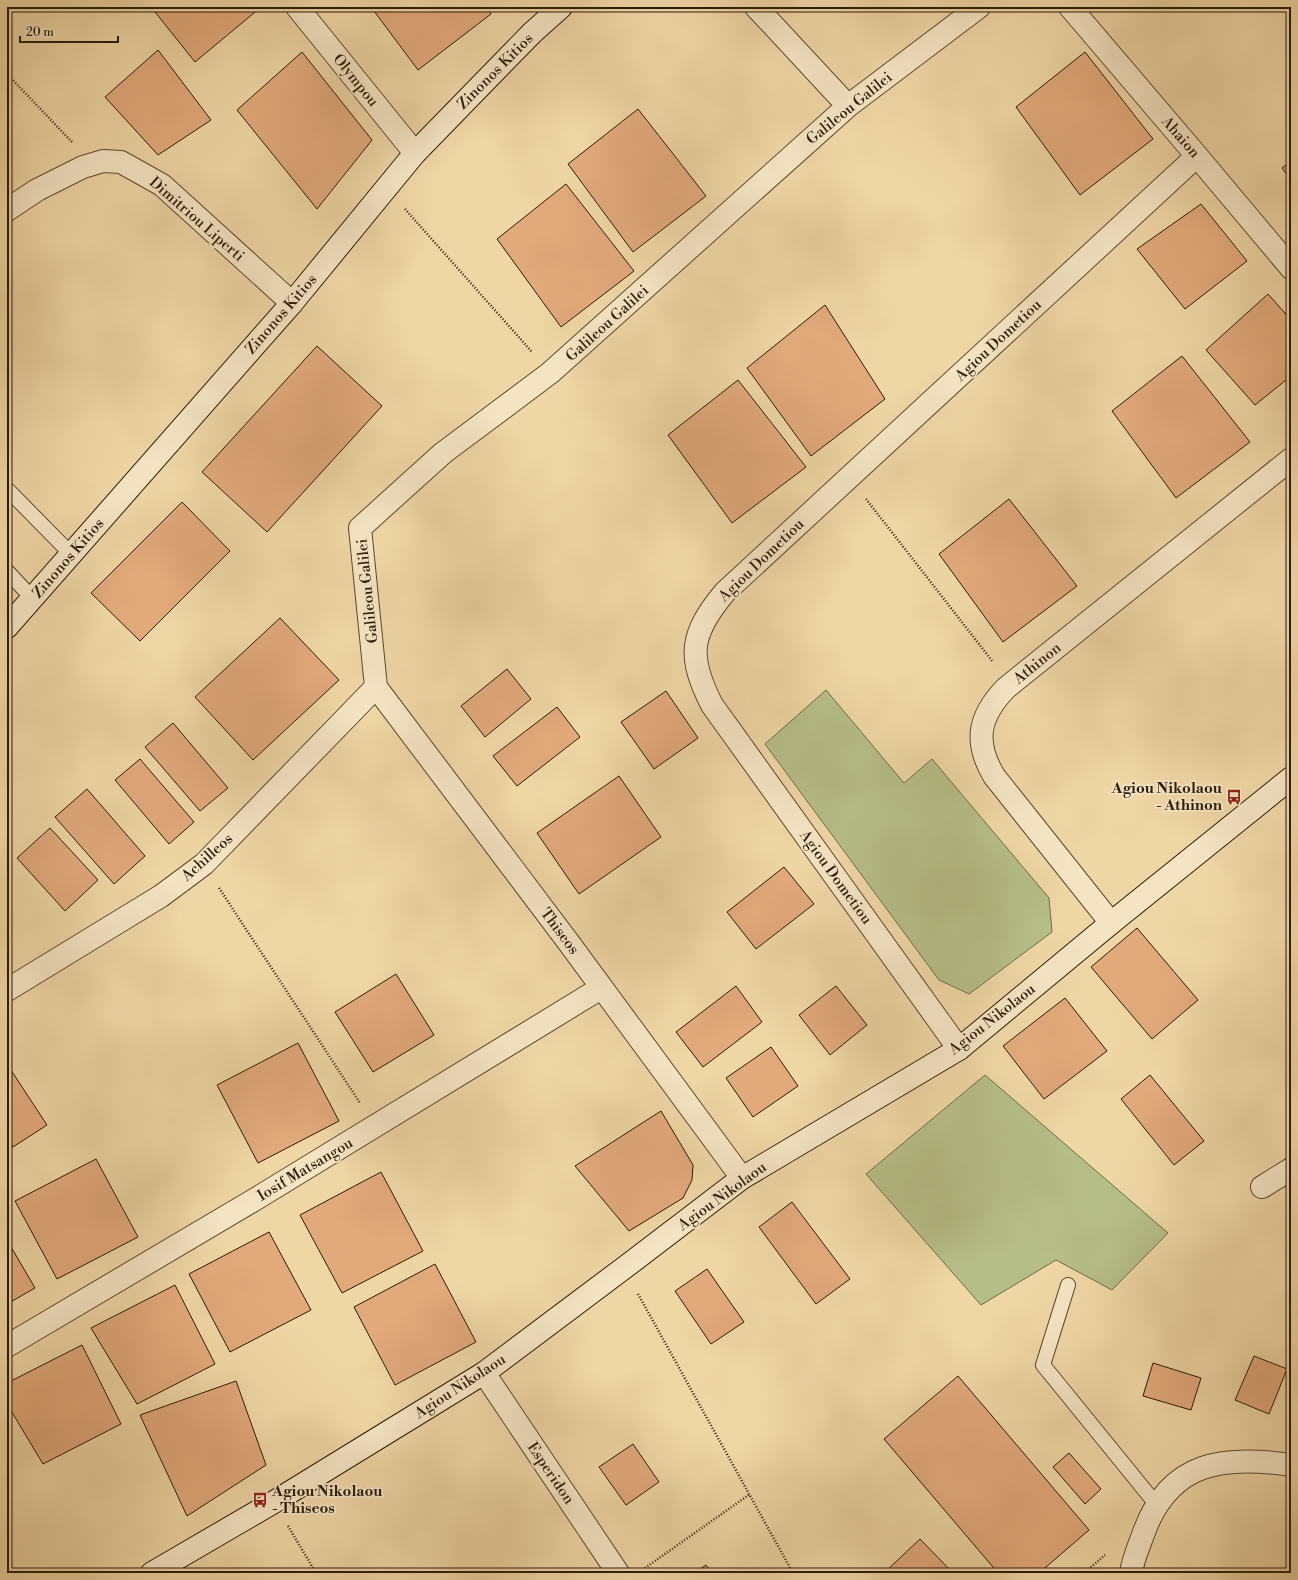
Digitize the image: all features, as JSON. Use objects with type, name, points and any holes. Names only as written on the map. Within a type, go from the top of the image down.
[{"type":"street","name":"Olympou","points":[[297,7],[414,153]]},
{"type":"street","name":"Zinonos Kitios","points":[[7,627],[292,303],[414,153],[532,33],[561,7]]},
{"type":"street","points":[[756,7],[848,106]]},
{"type":"street","name":"Ahaion","points":[[1070,7],[1291,268]]},
{"type":"street","name":"Galileou Galilei","points":[[376,687],[360,528],[442,453],[550,373],[848,106],[976,10]]},
{"type":"street","name":"Agiou Dometiou","points":[[959,1048],[712,705],[699,676],[696,661],[696,643],[702,624],[724,592],[1197,156]]},
{"type":"street","name":"Dimitriou Liperti","points":[[7,210],[37,190],[83,167],[103,160],[121,162],[162,185],[292,303]]},
{"type":"street","name":"Athinon","points":[[1111,923],[994,776],[986,762],[982,748],[981,736],[983,724],[995,699],[1011,684],[1291,459]]},
{"type":"street","name":"Achilleos","points":[[7,990],[161,896],[204,864],[376,687]]},
{"type":"street","name":"Thiseos","points":[[376,687],[742,1178]]},
{"type":"street","name":"Agiou Nikolaou","points":[[152,1573],[274,1502],[484,1373],[742,1178],[959,1048],[1291,778]]},
{"type":"street","name":"Iosif Matsangou","points":[[7,1346],[254,1200],[601,988]]},
{"type":"street","points":[[1262,1186],[1291,1168]]},
{"type":"street","name":"Esperidon","points":[[484,1373],[618,1573]]},
{"type":"street","points":[[1131,1573],[1146,1526],[1156,1504],[1174,1484],[1194,1471],[1215,1464],[1241,1460],[1266,1461],[1291,1465]]},
{"type":"lane","points":[[7,489],[71,554]]},
{"type":"lane","points":[[7,571],[32,598]]},
{"type":"lane","points":[[1068,1285],[1042,1364],[1156,1504]]},
{"type":"path","points":[[7,74],[93,164]]},
{"type":"path","points":[[386,187],[550,373]]},
{"type":"path","points":[[849,477],[1011,684]]},
{"type":"path","points":[[204,864],[376,1126]]},
{"type":"path","points":[[624,1268],[793,1573]]},
{"type":"path","points":[[644,1569],[750,1494]]},
{"type":"path","points":[[274,1502],[316,1573]]},
{"type":"green space","points":[[826,690],[904,783],[932,759],[1049,898],[1052,932],[969,994],[939,980],[765,744]]},
{"type":"green space","points":[[985,1075],[1168,1233],[1112,1290],[1056,1260],[981,1305],[866,1174]]},
{"type":"building","points":[[151,7],[260,7],[260,8],[195,62]]},
{"type":"building","points":[[371,7],[486,7],[491,14],[418,70]]},
{"type":"building","points":[[158,50],[211,120],[158,155],[105,97]]},
{"type":"building","points":[[302,52],[372,140],[317,209],[237,110]]},
{"type":"building","points":[[1085,52],[1153,139],[1080,195],[1016,107]]},
{"type":"building","points":[[638,109],[706,196],[633,252],[568,164]]},
{"type":"building","points":[[1291,161],[1291,180],[1282,168]]},
{"type":"building","points":[[566,184],[634,271],[561,327],[497,239]]},
{"type":"building","points":[[1201,204],[1247,261],[1185,309],[1137,249]]},
{"type":"building","points":[[1268,294],[1291,320],[1291,376],[1255,405],[1206,350]]},
{"type":"building","points":[[825,305],[885,399],[811,456],[747,368]]},
{"type":"building","points":[[317,346],[382,406],[267,532],[202,472]]},
{"type":"building","points":[[1182,356],[1250,442],[1176,498],[1112,411]]},
{"type":"building","points":[[738,380],[806,467],[732,523],[668,435]]},
{"type":"building","points":[[1009,499],[1077,586],[1003,642],[939,554]]},
{"type":"building","points":[[182,502],[230,551],[140,641],[91,593]]},
{"type":"building","points":[[280,618],[339,680],[253,760],[195,697]]},
{"type":"building","points":[[507,669],[531,699],[485,737],[461,706]]},
{"type":"building","points":[[666,691],[698,738],[654,769],[621,722]]},
{"type":"building","points":[[557,707],[580,737],[517,786],[493,756]]},
{"type":"building","points":[[173,723],[228,788],[200,811],[145,747]]},
{"type":"building","points":[[140,759],[194,822],[169,844],[115,780]]},
{"type":"building","points":[[619,776],[661,837],[579,894],[537,833]]},
{"type":"building","points":[[87,789],[145,856],[114,884],[55,817]]},
{"type":"building","points":[[50,828],[98,880],[65,911],[17,858]]},
{"type":"building","points":[[784,867],[814,904],[756,949],[727,912]]},
{"type":"building","points":[[1137,928],[1198,1000],[1152,1039],[1091,967]]},
{"type":"building","points":[[396,974],[434,1035],[373,1072],[335,1012]]},
{"type":"building","points":[[736,986],[762,1022],[703,1067],[676,1032]]},
{"type":"building","points":[[836,986],[867,1025],[830,1055],[799,1015]]},
{"type":"building","points":[[1065,998],[1107,1051],[1044,1099],[1003,1046]]},
{"type":"building","points":[[298,1043],[339,1121],[258,1163],[217,1085]]},
{"type":"building","points":[[771,1047],[798,1086],[753,1117],[726,1078]]},
{"type":"building","points":[[7,1064],[47,1125],[13,1147],[7,1137]]},
{"type":"building","points":[[1150,1075],[1204,1141],[1174,1165],[1121,1099]]},
{"type":"building","points":[[661,1111],[693,1165],[692,1180],[683,1198],[629,1231],[575,1166]]},
{"type":"building","points":[[96,1159],[138,1237],[57,1279],[15,1201]]},
{"type":"building","points":[[381,1172],[423,1251],[342,1293],[300,1215]]},
{"type":"building","points":[[792,1202],[850,1279],[816,1304],[759,1227]]},
{"type":"building","points":[[269,1232],[311,1310],[230,1352],[189,1274]]},
{"type":"building","points":[[7,1240],[35,1288],[7,1304]]},
{"type":"building","points":[[435,1264],[476,1342],[395,1385],[354,1307]]},
{"type":"building","points":[[707,1269],[744,1322],[711,1344],[675,1291]]},
{"type":"building","points":[[175,1285],[215,1364],[137,1404],[91,1328]]},
{"type":"building","points":[[82,1345],[121,1424],[43,1464],[7,1404],[7,1383]]},
{"type":"building","points":[[1254,1356],[1287,1369],[1269,1414],[1235,1400]]},
{"type":"building","points":[[1153,1363],[1201,1378],[1191,1410],[1143,1396]]},
{"type":"building","points":[[958,1376],[1089,1530],[1039,1573],[998,1573],[884,1439]]},
{"type":"building","points":[[236,1381],[266,1465],[187,1516],[140,1415]]},
{"type":"building","points":[[633,1444],[659,1482],[626,1505],[599,1467]]},
{"type":"building","points":[[1069,1453],[1101,1489],[1085,1504],[1053,1467]]},
{"type":"building","points":[[920,1539],[953,1573],[884,1573]]},
{"type":"building","points":[[706,1565],[712,1573],[694,1573]]},
{"type":"place","name":"Agiou Nikolaou - Athinon","points":[[1234,797]]},
{"type":"place","name":"Agiou Nikolaou - Thiseos","points":[[260,1500]]}]
